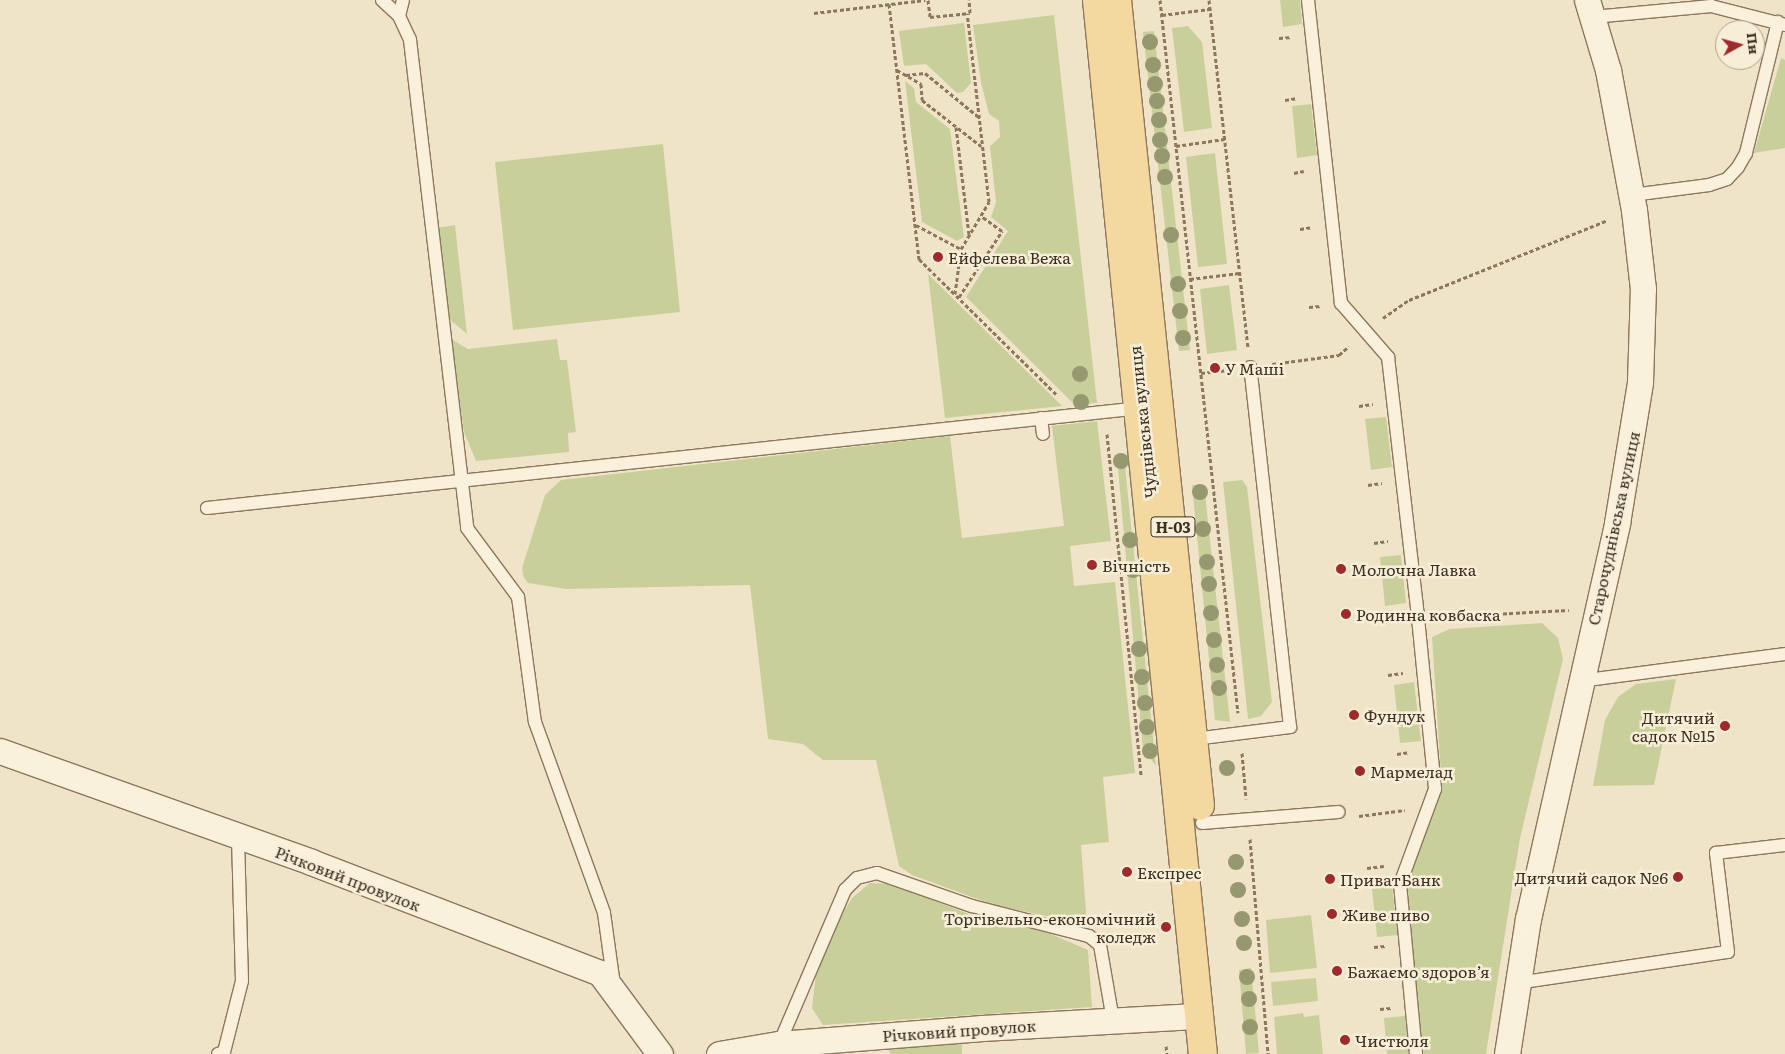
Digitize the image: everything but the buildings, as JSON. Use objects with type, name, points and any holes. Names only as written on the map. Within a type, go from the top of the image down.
[{"type":"main road","name":"Чуднівська вулиця","points":[[1097,0],[1194,739],[1222,1054]]},
{"type":"main road","name":"Чуднівська вулиця","points":[[1117,0],[1203,1054]]},
{"type":"street","name":"Старочуднівська вулиця","points":[[1507,1054],[1517,983],[1580,681],[1617,523],[1640,382],[1643,289],[1633,202],[1622,133],[1590,8]]},
{"type":"street","name":"Річковий провулок","points":[[0,750],[600,973],[660,1054]]},
{"type":"street","name":"Річковий провулок","points":[[719,1054],[779,1044],[1113,1020],[1200,1016]]},
{"type":"lane","points":[[382,0],[399,16],[410,40],[467,528],[518,597],[535,722],[604,913],[616,995]]},
{"type":"lane","points":[[399,16],[403,0]]},
{"type":"lane","points":[[1308,0],[1341,303],[1367,330],[1388,357],[1418,618],[1435,789],[1400,884],[1416,1054]]},
{"type":"lane","points":[[1590,8],[1712,6],[1782,24],[1746,153],[1738,167],[1727,179],[1709,185],[1633,202]]},
{"type":"lane","points":[[1194,739],[1290,727],[1250,367]]},
{"type":"lane","points":[[207,508],[462,479],[478,481],[1151,407]]},
{"type":"lane","points":[[1041,418],[1043,434]]},
{"type":"lane","points":[[1580,681],[1785,654]]},
{"type":"lane","points":[[1202,823],[1339,812]]},
{"type":"lane","points":[[218,1054],[224,1052],[242,981],[238,838]]},
{"type":"lane","points":[[1517,983],[1728,952],[1716,853],[1785,845]]},
{"type":"lane","points":[[779,1044],[845,890],[857,878],[877,873],[972,906],[1089,936],[1100,945],[1113,1020]]},
{"type":"path","points":[[814,13],[927,0],[930,17],[967,13]]},
{"type":"path","points":[[955,294],[961,249],[988,202],[967,13],[969,0]]},
{"type":"path","points":[[1160,0],[1239,721]]},
{"type":"path","points":[[1209,0],[1250,367]]},
{"type":"path","points":[[890,4],[919,259],[1077,414]]},
{"type":"path","points":[[1162,15],[1210,9]]},
{"type":"path","points":[[897,70],[920,84],[922,100],[982,147]]},
{"type":"path","points":[[905,75],[925,73],[980,118]]},
{"type":"path","points":[[956,126],[969,236]]},
{"type":"path","points":[[1176,146],[1225,139]]},
{"type":"path","points":[[1201,373],[1339,355],[1367,330],[1409,300],[1633,202]]},
{"type":"path","points":[[959,297],[1002,231],[981,216]]},
{"type":"path","points":[[916,225],[961,249]]},
{"type":"path","points":[[1190,279],[1240,273]]},
{"type":"path","points":[[1105,411],[1141,775]]},
{"type":"path","points":[[1418,618],[1596,608]]},
{"type":"path","points":[[1242,747],[1247,804]]},
{"type":"path","points":[[1339,812],[1349,817],[1429,808]]},
{"type":"path","points":[[1250,836],[1268,1054]]},
{"type":"green space","points":[[1280,0],[1300,0],[1302,24],[1283,27]]},
{"type":"green space","points":[[1054,15],[1097,403],[1075,405],[966,297],[1008,231],[991,217],[996,202],[990,146],[1000,137],[999,121],[989,114],[981,82],[973,25]]},
{"type":"green space","points":[[964,23],[971,83],[963,92],[957,93],[926,64],[904,66],[899,31]]},
{"type":"green space","points":[[1188,26],[1202,42],[1212,128],[1184,132],[1172,28]]},
{"type":"green space","points":[[1154,31],[1190,350],[1179,351],[1143,32]]},
{"type":"green space","points":[[1781,58],[1785,60],[1785,148],[1754,153]]},
{"type":"green space","points":[[905,81],[914,88],[916,102],[950,129],[964,237],[957,241],[922,222]]},
{"type":"green space","points":[[1311,104],[1317,155],[1297,158],[1292,106]]},
{"type":"green space","points":[[663,144],[680,312],[513,330],[495,162]]},
{"type":"green space","points":[[1215,153],[1227,264],[1198,267],[1186,157]]},
{"type":"green space","points":[[455,225],[467,334],[448,318],[437,228]]},
{"type":"green space","points":[[928,274],[1062,406],[945,418]]},
{"type":"green space","points":[[1229,285],[1237,350],[1207,354],[1200,289]]},
{"type":"green space","points":[[451,339],[468,349],[557,339],[560,360],[567,360],[576,432],[568,433],[569,452],[476,461],[464,432]]},
{"type":"green space","points":[[1386,417],[1392,467],[1371,470],[1365,419]]},
{"type":"green space","points":[[1097,421],[1111,541],[1070,546],[1074,586],[1115,582],[1135,773],[1103,777],[1109,842],[1081,845],[1087,925],[991,904],[912,875],[899,866],[876,760],[823,760],[803,744],[768,739],[750,585],[566,589],[528,583],[524,578],[522,568],[545,495],[561,480],[950,436],[962,538],[1064,526],[1052,426]]},
{"type":"green space","points":[[1117,457],[1124,457],[1156,766],[1143,749]]},
{"type":"green space","points":[[1242,480],[1247,487],[1272,702],[1261,716],[1248,719],[1223,482]]},
{"type":"green space","points":[[1192,485],[1204,485],[1230,722],[1215,720]]},
{"type":"green space","points":[[1401,555],[1406,603],[1385,606],[1380,557]]},
{"type":"green space","points":[[1542,623],[1558,638],[1563,659],[1520,838],[1486,1054],[1422,1054],[1407,880],[1442,789],[1432,637],[1450,629]]},
{"type":"green space","points":[[1676,679],[1654,785],[1593,786],[1605,720],[1618,697],[1636,684]]},
{"type":"green space","points":[[1414,682],[1421,741],[1400,743],[1394,685]]},
{"type":"green space","points":[[1391,878],[1398,935],[1377,937],[1371,880]]},
{"type":"green space","points":[[870,883],[890,884],[974,916],[1044,931],[1088,950],[1092,1007],[823,1025],[812,1008],[817,965],[837,921],[853,897]]},
{"type":"green space","points":[[1311,915],[1317,968],[1270,973],[1266,920]]},
{"type":"green space","points":[[1251,968],[1259,1053],[1246,1054],[1239,970]]},
{"type":"green space","points":[[1316,978],[1318,1001],[1273,1006],[1271,982]]},
{"type":"green space","points":[[1303,1013],[1304,1017],[1319,1015],[1323,1054],[1277,1054],[1274,1017]]},
{"type":"green space","points":[[1405,1016],[1409,1054],[1387,1054],[1384,1018]]},
{"type":"green space","points":[[955,1042],[962,1044],[962,1054],[890,1054],[889,1050]]},
{"type":"place","name":"Ейфелева Вежа","points":[[938,257]]},
{"type":"place","name":"У Маші","points":[[1215,368]]},
{"type":"place","name":"Вічність","points":[[1092,565]]},
{"type":"place","name":"Молочна Лавка","points":[[1341,569]]},
{"type":"place","name":"Родинна ковбаска","points":[[1346,614]]},
{"type":"place","name":"Фундук","points":[[1354,715]]},
{"type":"place","name":"Дитячий садок №15","points":[[1725,726]]},
{"type":"place","name":"Мармелад","points":[[1360,771]]},
{"type":"place","name":"Експрес","points":[[1127,872]]},
{"type":"place","name":"Дитячий садок №6","points":[[1678,877]]},
{"type":"place","name":"ПриватБанк","points":[[1330,879]]},
{"type":"place","name":"Живе пиво","points":[[1332,914]]},
{"type":"place","name":"Торгівельно-економічний коледж","points":[[1166,927]]},
{"type":"place","name":"Бажаємо здоровʼя","points":[[1337,971]]},
{"type":"place","name":"Чистюля","points":[[1345,1040]]}]
